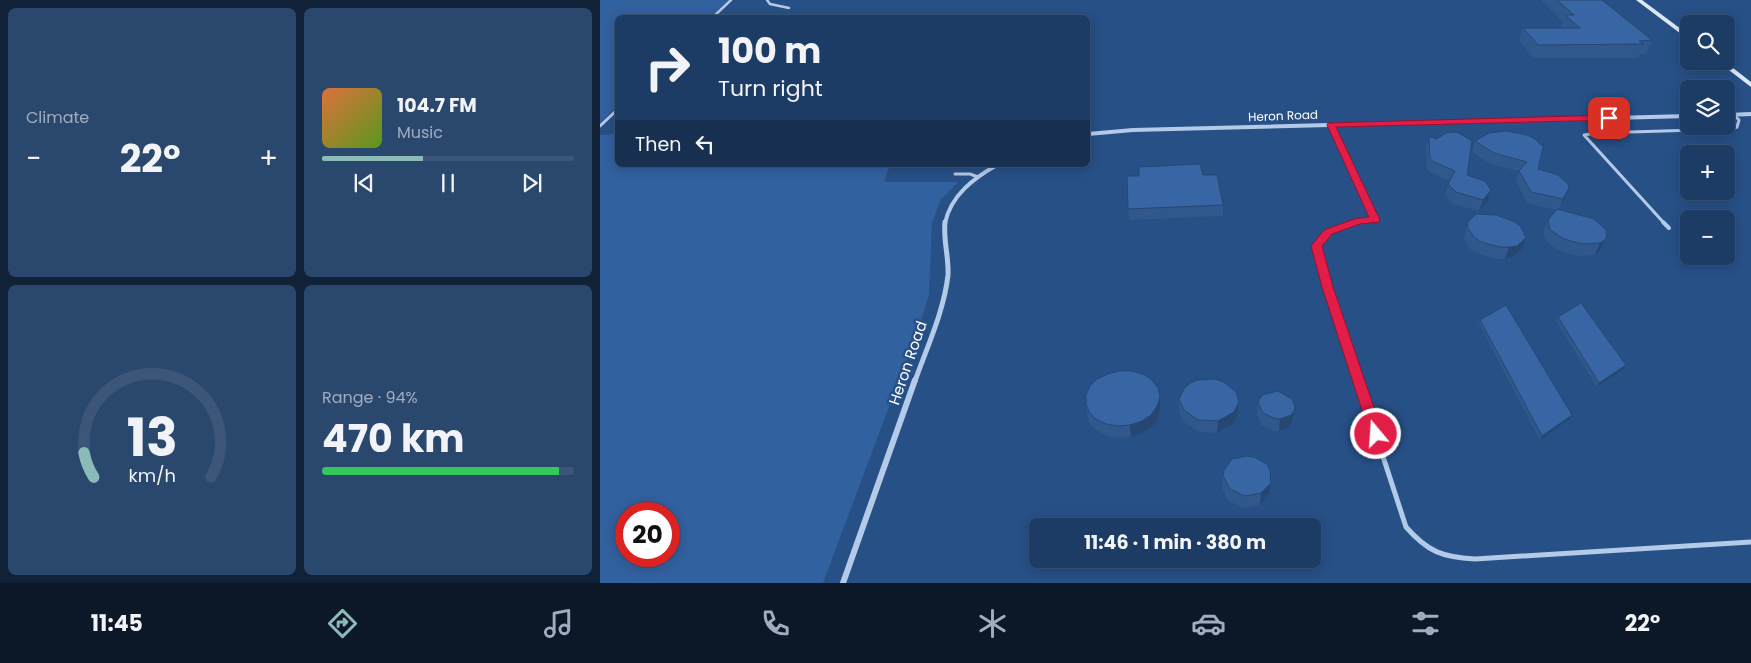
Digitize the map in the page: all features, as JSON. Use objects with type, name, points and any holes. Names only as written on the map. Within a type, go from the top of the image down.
[{"type":"street","points":[[1639,0],[1680,31]]},
{"type":"street","points":[[1732,70],[1750,83]]},
{"type":"street","points":[[1735,115],[1751,114]]},
{"type":"street","name":"Heron Road","points":[[1090,134],[1132,130],[1680,116]]},
{"type":"street","name":"Heron Road","points":[[843,583],[943,298],[948,271],[944,222],[953,203],[970,182],[994,167]]},
{"type":"lane","points":[[715,15],[731,0]]},
{"type":"lane","points":[[767,0],[770,4],[790,8]]},
{"type":"lane","points":[[600,126],[615,113]]},
{"type":"lane","points":[[1735,116],[1739,120],[1738,127],[1735,128]]},
{"type":"lane","points":[[1331,125],[1375,220],[1358,221],[1328,232],[1317,246],[1328,287],[1406,527],[1420,543],[1444,557],[1475,559],[1751,542]]},
{"type":"lane","points":[[1669,228],[1584,135],[1680,131]]},
{"type":"lane","points":[[956,174],[970,174],[978,177]]},
{"type":"shaded area","points":[[600,0],[729,0],[713,15],[615,15],[615,108],[600,123]]},
{"type":"shaded area","points":[[615,134],[615,167],[889,167],[884,182],[958,182],[940,201],[932,223],[929,295],[823,583],[600,583],[600,135]]},
{"type":"building","points":[[1557,0],[1602,0],[1652,40],[1639,41],[1644,44],[1538,45],[1523,28],[1580,28],[1565,15],[1574,15]]},
{"type":"building","points":[[1507,131],[1527,135],[1535,139],[1542,146],[1544,143],[1538,169],[1558,175],[1568,184],[1569,188],[1563,199],[1531,192],[1519,171],[1527,162],[1494,153],[1475,141],[1489,133]]},
{"type":"building","points":[[1457,132],[1472,141],[1467,175],[1485,181],[1491,190],[1483,200],[1456,192],[1448,184],[1455,171],[1432,161],[1430,158],[1429,136],[1436,139],[1446,133]]},
{"type":"building","points":[[1200,164],[1203,175],[1217,175],[1223,205],[1128,209],[1127,176],[1139,176],[1139,167]]},
{"type":"building","points":[[1557,209],[1594,219],[1606,230],[1605,240],[1600,243],[1583,244],[1564,239],[1550,230],[1548,220]]},
{"type":"building","points":[[1476,214],[1496,215],[1515,222],[1521,227],[1526,238],[1517,246],[1509,247],[1500,247],[1481,242],[1474,237],[1467,227],[1468,222]]},
{"type":"building","points":[[1581,303],[1626,365],[1599,383],[1558,317]]},
{"type":"building","points":[[1506,305],[1572,415],[1542,436],[1480,320]]},
{"type":"building","points":[[1119,371],[1143,374],[1152,380],[1158,388],[1160,397],[1151,415],[1142,421],[1130,425],[1106,424],[1096,419],[1089,412],[1086,404],[1086,395],[1090,386],[1097,379]]},
{"type":"building","points":[[1215,379],[1224,382],[1236,392],[1239,402],[1234,412],[1218,421],[1198,420],[1184,410],[1179,399],[1184,389],[1190,383],[1197,380]]},
{"type":"building","points":[[1278,391],[1292,399],[1295,407],[1291,415],[1280,419],[1263,413],[1258,402],[1262,395]]},
{"type":"building","points":[[1247,456],[1254,457],[1267,464],[1270,470],[1271,483],[1261,493],[1245,496],[1230,489],[1223,476],[1224,470],[1232,459]]},
{"type":"route","points":[[1376,434],[1322,268],[1317,246],[1328,232],[1358,221],[1375,220],[1331,125],[1609,118]]}]
